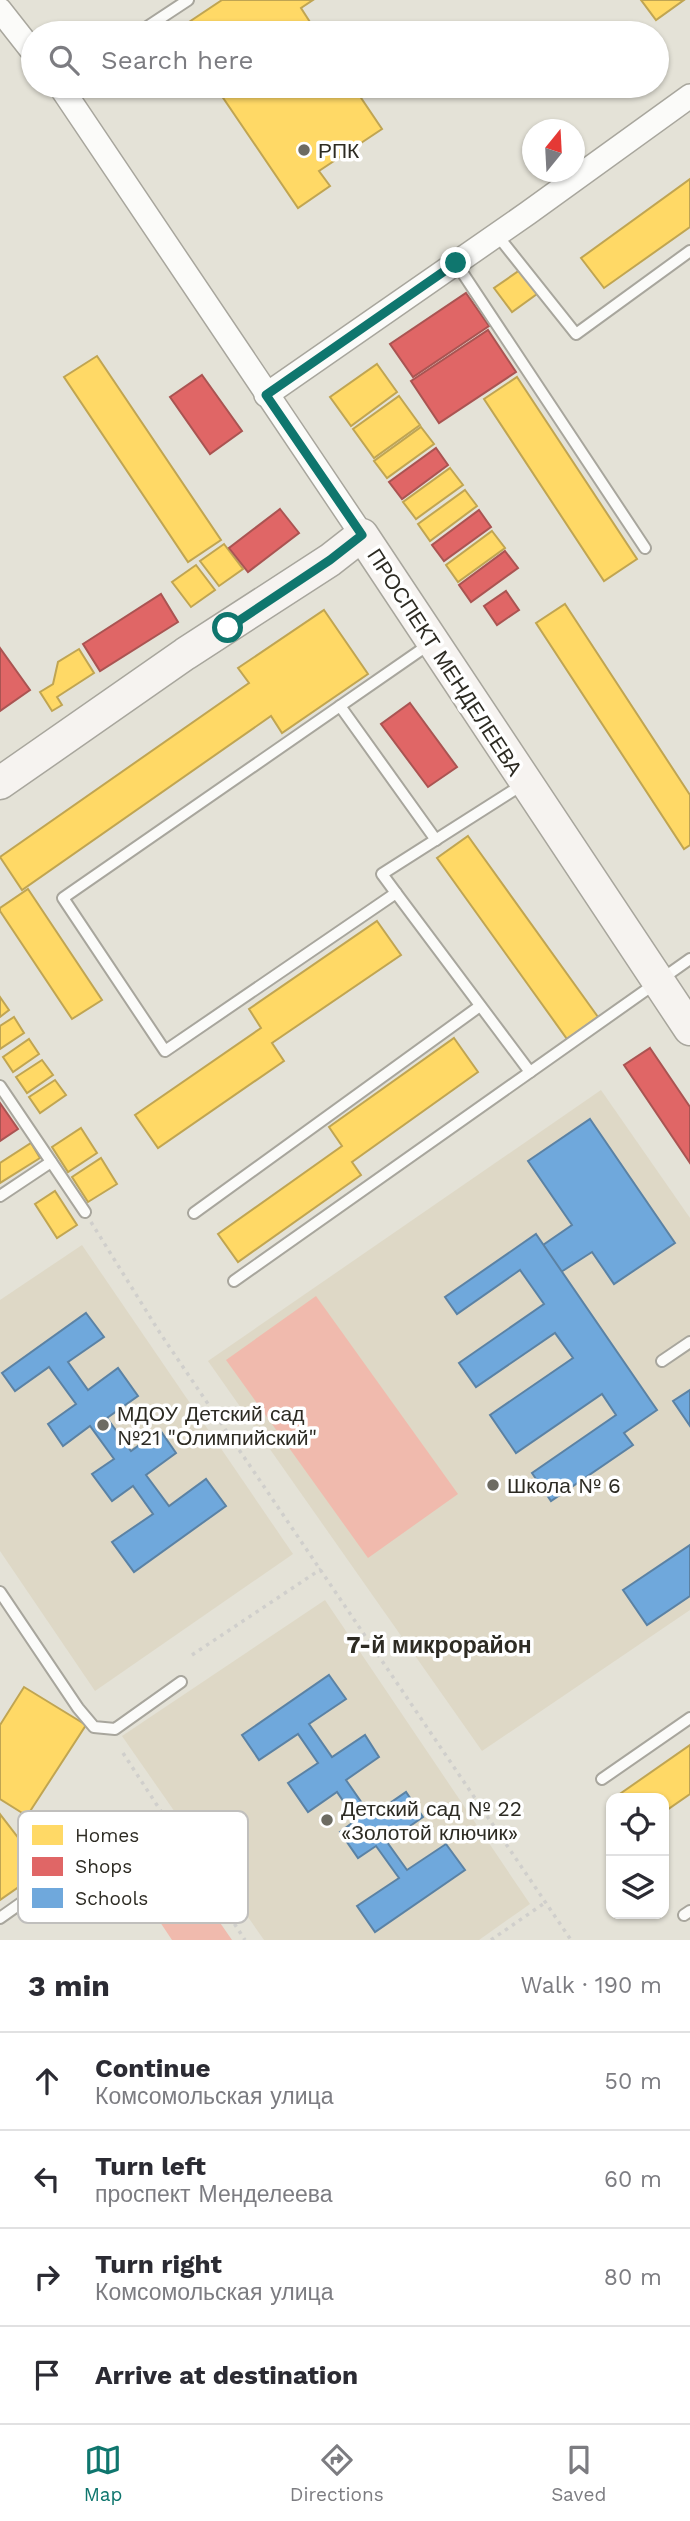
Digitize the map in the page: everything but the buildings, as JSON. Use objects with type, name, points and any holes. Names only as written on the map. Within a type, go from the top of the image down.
[{"type":"street","points":[[0,10],[21,37]]},
{"type":"street","points":[[266,395],[497,235],[690,96]]},
{"type":"street","name":"ПРОСПЕКТ МЕНДЕЛЕЕВА","points":[[68,98],[690,1028]]},
{"type":"street","points":[[0,783],[185,654],[330,560],[362,535]]},
{"type":"lane","points":[[156,21],[188,0]]},
{"type":"lane","points":[[497,235],[576,334],[690,251]]},
{"type":"lane","points":[[456,263],[645,548]]},
{"type":"lane","points":[[396,893],[165,1051],[63,898],[431,642]]},
{"type":"lane","points":[[340,706],[436,840]]},
{"type":"lane","points":[[525,783],[382,874],[530,1072]]},
{"type":"lane","points":[[234,1281],[690,959]]},
{"type":"lane","points":[[194,1213],[480,1006]]},
{"type":"lane","points":[[0,1086],[85,1212]]},
{"type":"lane","points":[[0,1196],[51,1162]]},
{"type":"lane","points":[[662,1361],[690,1342]]},
{"type":"lane","points":[[0,1592],[78,1708],[94,1727],[115,1729],[181,1682]]},
{"type":"lane","points":[[602,1779],[690,1718]]},
{"type":"lane","points":[[0,1919],[18,1906]]},
{"type":"path","points":[[85,1212],[160,1333],[571,1940]]},
{"type":"path","points":[[192,1655],[321,1569]]},
{"type":"path","points":[[124,1753],[162,1811]]},
{"type":"path","points":[[491,1940],[546,1902]]},
{"type":"path","points":[[234,1923],[245,1940]]},
{"type":"shaded area","name":"Школа № 6","points":[[601,1090],[690,1218],[690,1610],[482,1751],[208,1361]]},
{"type":"shaded area","name":"МДОУ Детский сад №21 \"Олимпийский\"","points":[[82,1245],[293,1554],[95,1691],[0,1551],[0,1300]]},
{"type":"shaded area","points":[[316,1296],[458,1494],[368,1558],[226,1360]]},
{"type":"shaded area","name":"Детский сад № 22 «Золотой ключик»","points":[[325,1600],[530,1904],[479,1940],[264,1940],[248,1917],[248,1811],[174,1811],[122,1736]]},
{"type":"shaded area","points":[[161,1923],[220,1923],[232,1940],[172,1940]]},
{"type":"place","name":"РПК","points":[[304,150]]},
{"type":"place","name":"МДОУ Детский сад №21 \"Олимпийский\"","points":[[103,1425]]},
{"type":"place","name":"Школа № 6","points":[[493,1485]]},
{"type":"place","name":"Детский сад № 22 «Золотой ключик»","points":[[327,1820]]},
{"type":"district","name":"7-й микрорайон","points":[[439,1645]]},
{"type":"route","points":[[228,628],[330,560],[362,535],[266,395],[456,263]]}]
